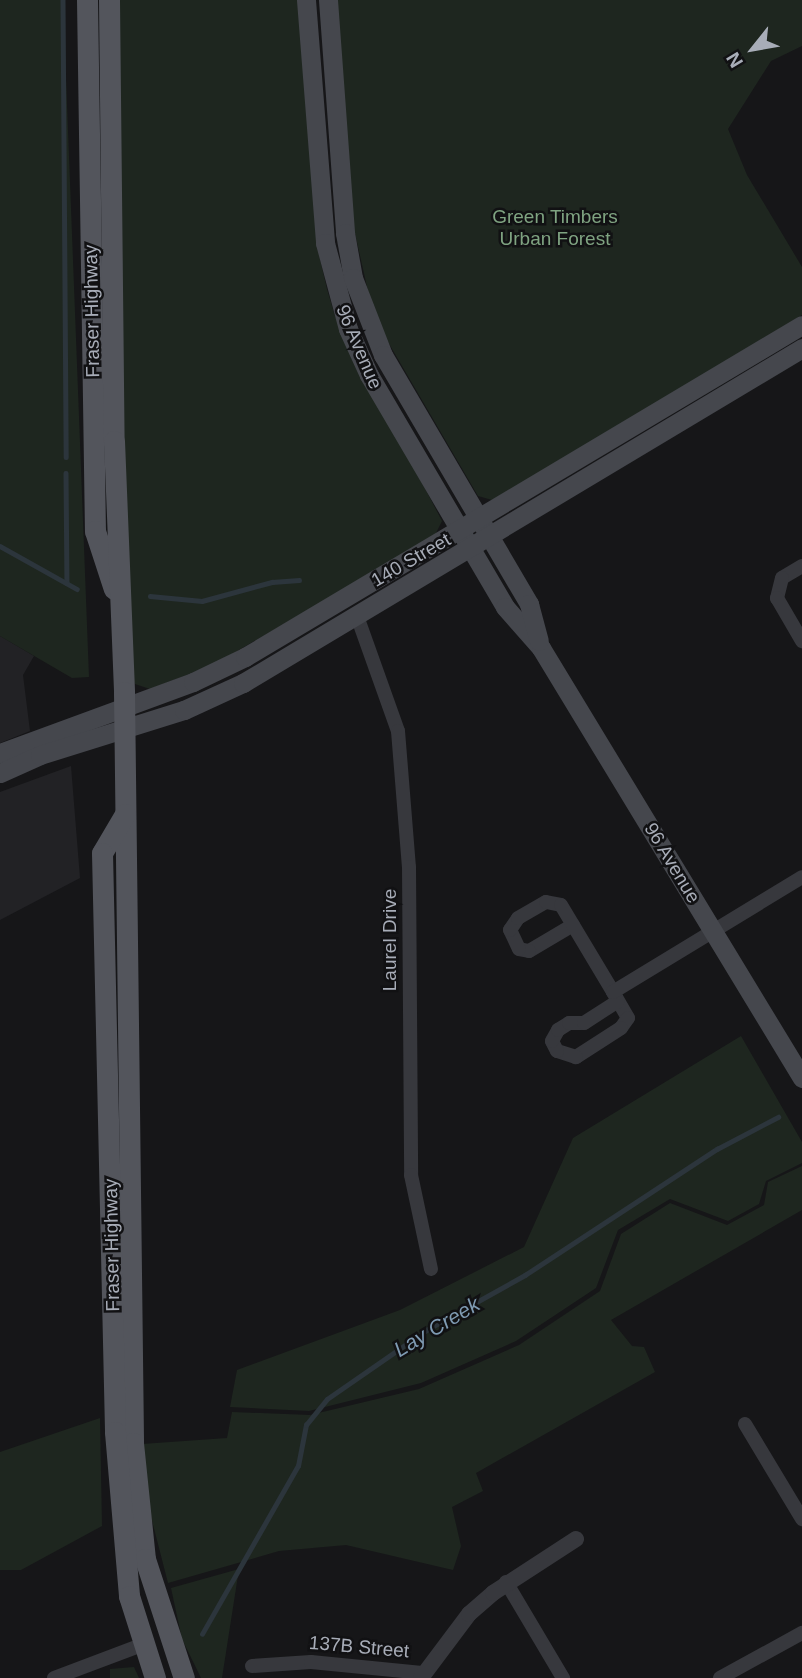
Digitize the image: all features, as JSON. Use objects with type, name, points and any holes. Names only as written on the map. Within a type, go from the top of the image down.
[{"type":"main road","name":"Fraser Highway","points":[[87,0],[95,531],[121,617]]},
{"type":"main road","name":"Fraser Highway","points":[[109,0],[124,705],[132,1443],[145,1559],[184,1678]]},
{"type":"main road","name":"96 Avenue","points":[[306,0],[318,169],[334,286],[373,383],[505,607],[541,648],[802,1078]]},
{"type":"main road","name":"96 Avenue","points":[[328,0],[345,233],[354,278],[383,355],[529,604],[541,648]]},
{"type":"main road","name":"140 Street","points":[[0,752],[193,681],[245,657],[479,520],[802,325]]},
{"type":"main road","name":"140 Street","points":[[0,773],[215,697],[490,539],[802,348]]},
{"type":"main road","name":"Fraser Highway","points":[[125,814],[102,853],[112,1142],[115,1432],[124,1564],[142,1645],[155,1678]]},
{"type":"street","points":[[802,566],[782,578],[777,598],[802,641]]},
{"type":"street","name":"Laurel Drive","points":[[357,616],[398,731],[409,867],[411,1175],[431,1269]]},
{"type":"street","points":[[573,925],[616,996],[628,1018],[621,1028],[576,1057],[557,1051],[552,1041],[558,1030],[569,1023],[584,1023],[616,996],[802,877]]},
{"type":"street","points":[[744,1424],[802,1519]]},
{"type":"street","name":"137B Street","points":[[253,1665],[311,1662],[422,1676],[468,1614],[506,1582],[576,1539]]},
{"type":"street","points":[[506,1582],[563,1678]]},
{"type":"street","points":[[720,1678],[800,1637]]},
{"type":"street","points":[[54,1678],[142,1645]]},
{"type":"shaded area","points":[[0,636],[34,656],[23,675],[30,731],[0,743]]},
{"type":"shaded area","points":[[71,766],[80,878],[0,920],[0,792]]},
{"type":"green space","points":[[0,0],[63,0],[89,677],[72,678],[0,636]]},
{"type":"green space","points":[[114,0],[298,0],[320,259],[327,289],[335,316],[442,521],[434,537],[213,665],[150,689],[135,684],[129,673]]},
{"type":"green space","name":"Green Timbers Urban Forest","points":[[337,0],[802,0],[802,46],[771,61],[728,129],[747,175],[802,267],[802,315],[505,494],[492,500],[478,496],[388,342],[370,300],[354,229]]},
{"type":"green space","points":[[741,1036],[802,1142],[802,1163],[766,1181],[759,1204],[728,1221],[670,1199],[618,1230],[596,1288],[516,1341],[421,1383],[309,1411],[230,1407],[237,1370],[400,1310],[524,1247],[573,1138]]},
{"type":"green space","points":[[802,1166],[802,1210],[611,1320],[632,1346],[644,1347],[655,1372],[476,1473],[483,1491],[452,1507],[461,1546],[453,1570],[346,1545],[279,1551],[168,1583],[147,1501],[142,1444],[227,1438],[232,1412],[310,1415],[419,1389],[519,1345],[600,1291],[621,1234],[670,1203],[727,1225],[764,1205],[768,1182]]},
{"type":"green space","points":[[100,1418],[102,1526],[21,1570],[0,1570],[0,1452]]},
{"type":"green space","points":[[239,1569],[222,1678],[201,1678],[182,1639],[171,1588]]},
{"type":"green space","points":[[134,1667],[139,1678],[110,1678],[110,1669]]},
{"type":"waterway","points":[[63,0],[66,457]]},
{"type":"waterway","points":[[66,473],[67,583]]},
{"type":"waterway","points":[[0,546],[77,589]]},
{"type":"waterway","points":[[150,596],[202,601],[272,582],[299,580]]},
{"type":"waterway","name":"Lay Creek","points":[[202,1634],[298,1466],[306,1425],[327,1399],[428,1329],[525,1275],[717,1149],[778,1117]]}]
